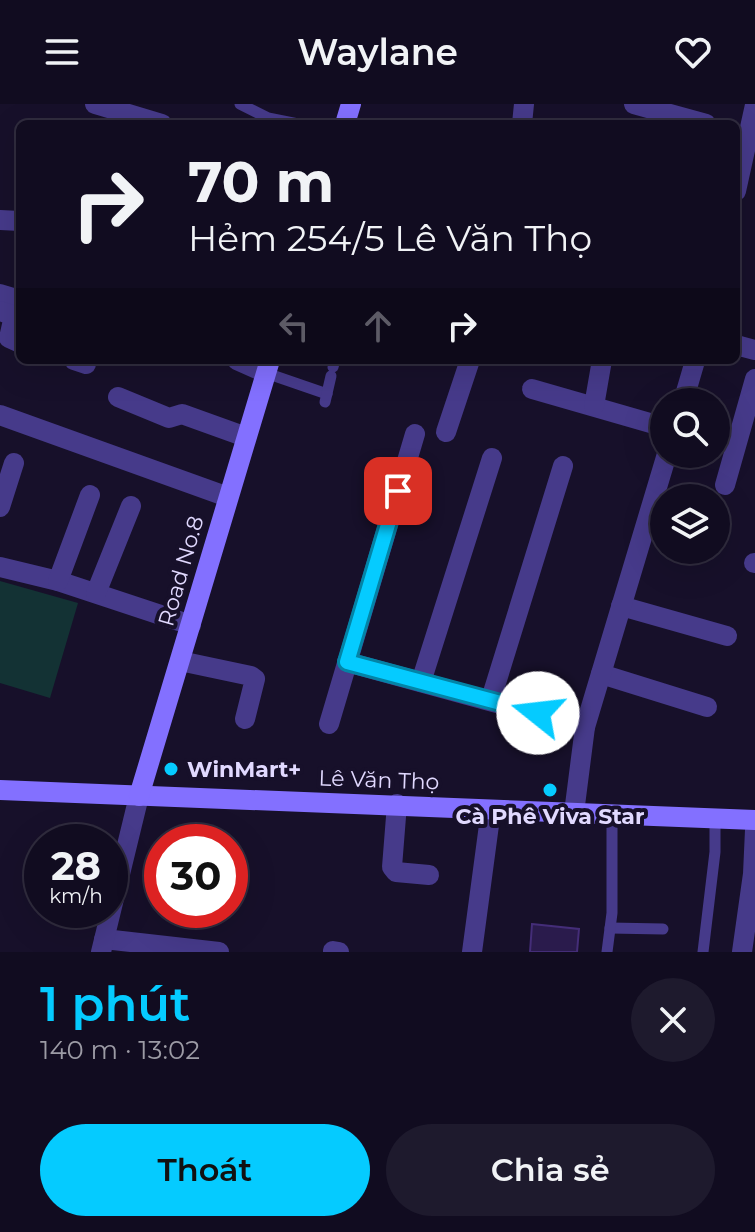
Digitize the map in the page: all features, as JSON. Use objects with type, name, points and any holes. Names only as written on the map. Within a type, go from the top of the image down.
[{"type":"main road","name":"Road No.8","points":[[139,796],[268,367]]},
{"type":"main road","name":"Lê Văn Thọ","points":[[0,790],[755,820]]},
{"type":"street","points":[[95,104],[149,120]]},
{"type":"street","points":[[636,104],[689,120]]},
{"type":"street","points":[[740,169],[755,105]]},
{"type":"street","points":[[0,311],[14,316],[9,338],[16,341]]},
{"type":"street","points":[[446,432],[469,364]]},
{"type":"street","points":[[594,406],[601,364]]},
{"type":"street","points":[[687,388],[694,364]]},
{"type":"street","points":[[725,484],[755,379]]},
{"type":"street","points":[[532,389],[650,423]]},
{"type":"street","points":[[118,397],[169,418],[182,414],[246,437]]},
{"type":"street","points":[[0,415],[228,497]]},
{"type":"street","points":[[329,724],[415,434]]},
{"type":"street","points":[[421,682],[492,458]]},
{"type":"street","points":[[0,507],[14,463]]},
{"type":"street","points":[[491,699],[563,466]]},
{"type":"street","points":[[574,813],[585,727],[663,468]]},
{"type":"street","points":[[58,581],[90,495]]},
{"type":"street","points":[[96,593],[131,506]]},
{"type":"street","points":[[0,567],[58,581],[191,625]]},
{"type":"street","points":[[621,606],[727,636]]},
{"type":"street","points":[[180,661],[255,679],[245,719]]},
{"type":"street","points":[[347,662],[585,727]]},
{"type":"street","points":[[601,674],[707,707]]},
{"type":"street","points":[[139,796],[103,945],[219,952]]},
{"type":"street","points":[[397,804],[392,867],[396,872],[429,875]]},
{"type":"street","points":[[472,952],[491,810]]},
{"type":"street","points":[[742,952],[753,874],[755,830]]},
{"type":"street","points":[[333,951],[339,952]]},
{"type":"lane","points":[[240,104],[278,120]]},
{"type":"lane","points":[[268,367],[326,398],[333,368]]},
{"type":"lane","points":[[607,952],[612,815]]},
{"type":"lane","points":[[703,952],[715,852],[715,819]]},
{"type":"lane","points":[[610,928],[663,929]]},
{"type":"green space","points":[[0,581],[78,603],[50,698],[0,683]]},
{"type":"building","points":[[532,924],[579,929],[577,952],[530,952]]},
{"type":"place","name":"WinMart+","points":[[171,769]]},
{"type":"place","name":"Cà Phê Viva Star","points":[[550,790]]},
{"type":"route","points":[[398,491],[347,662],[538,713]]}]
